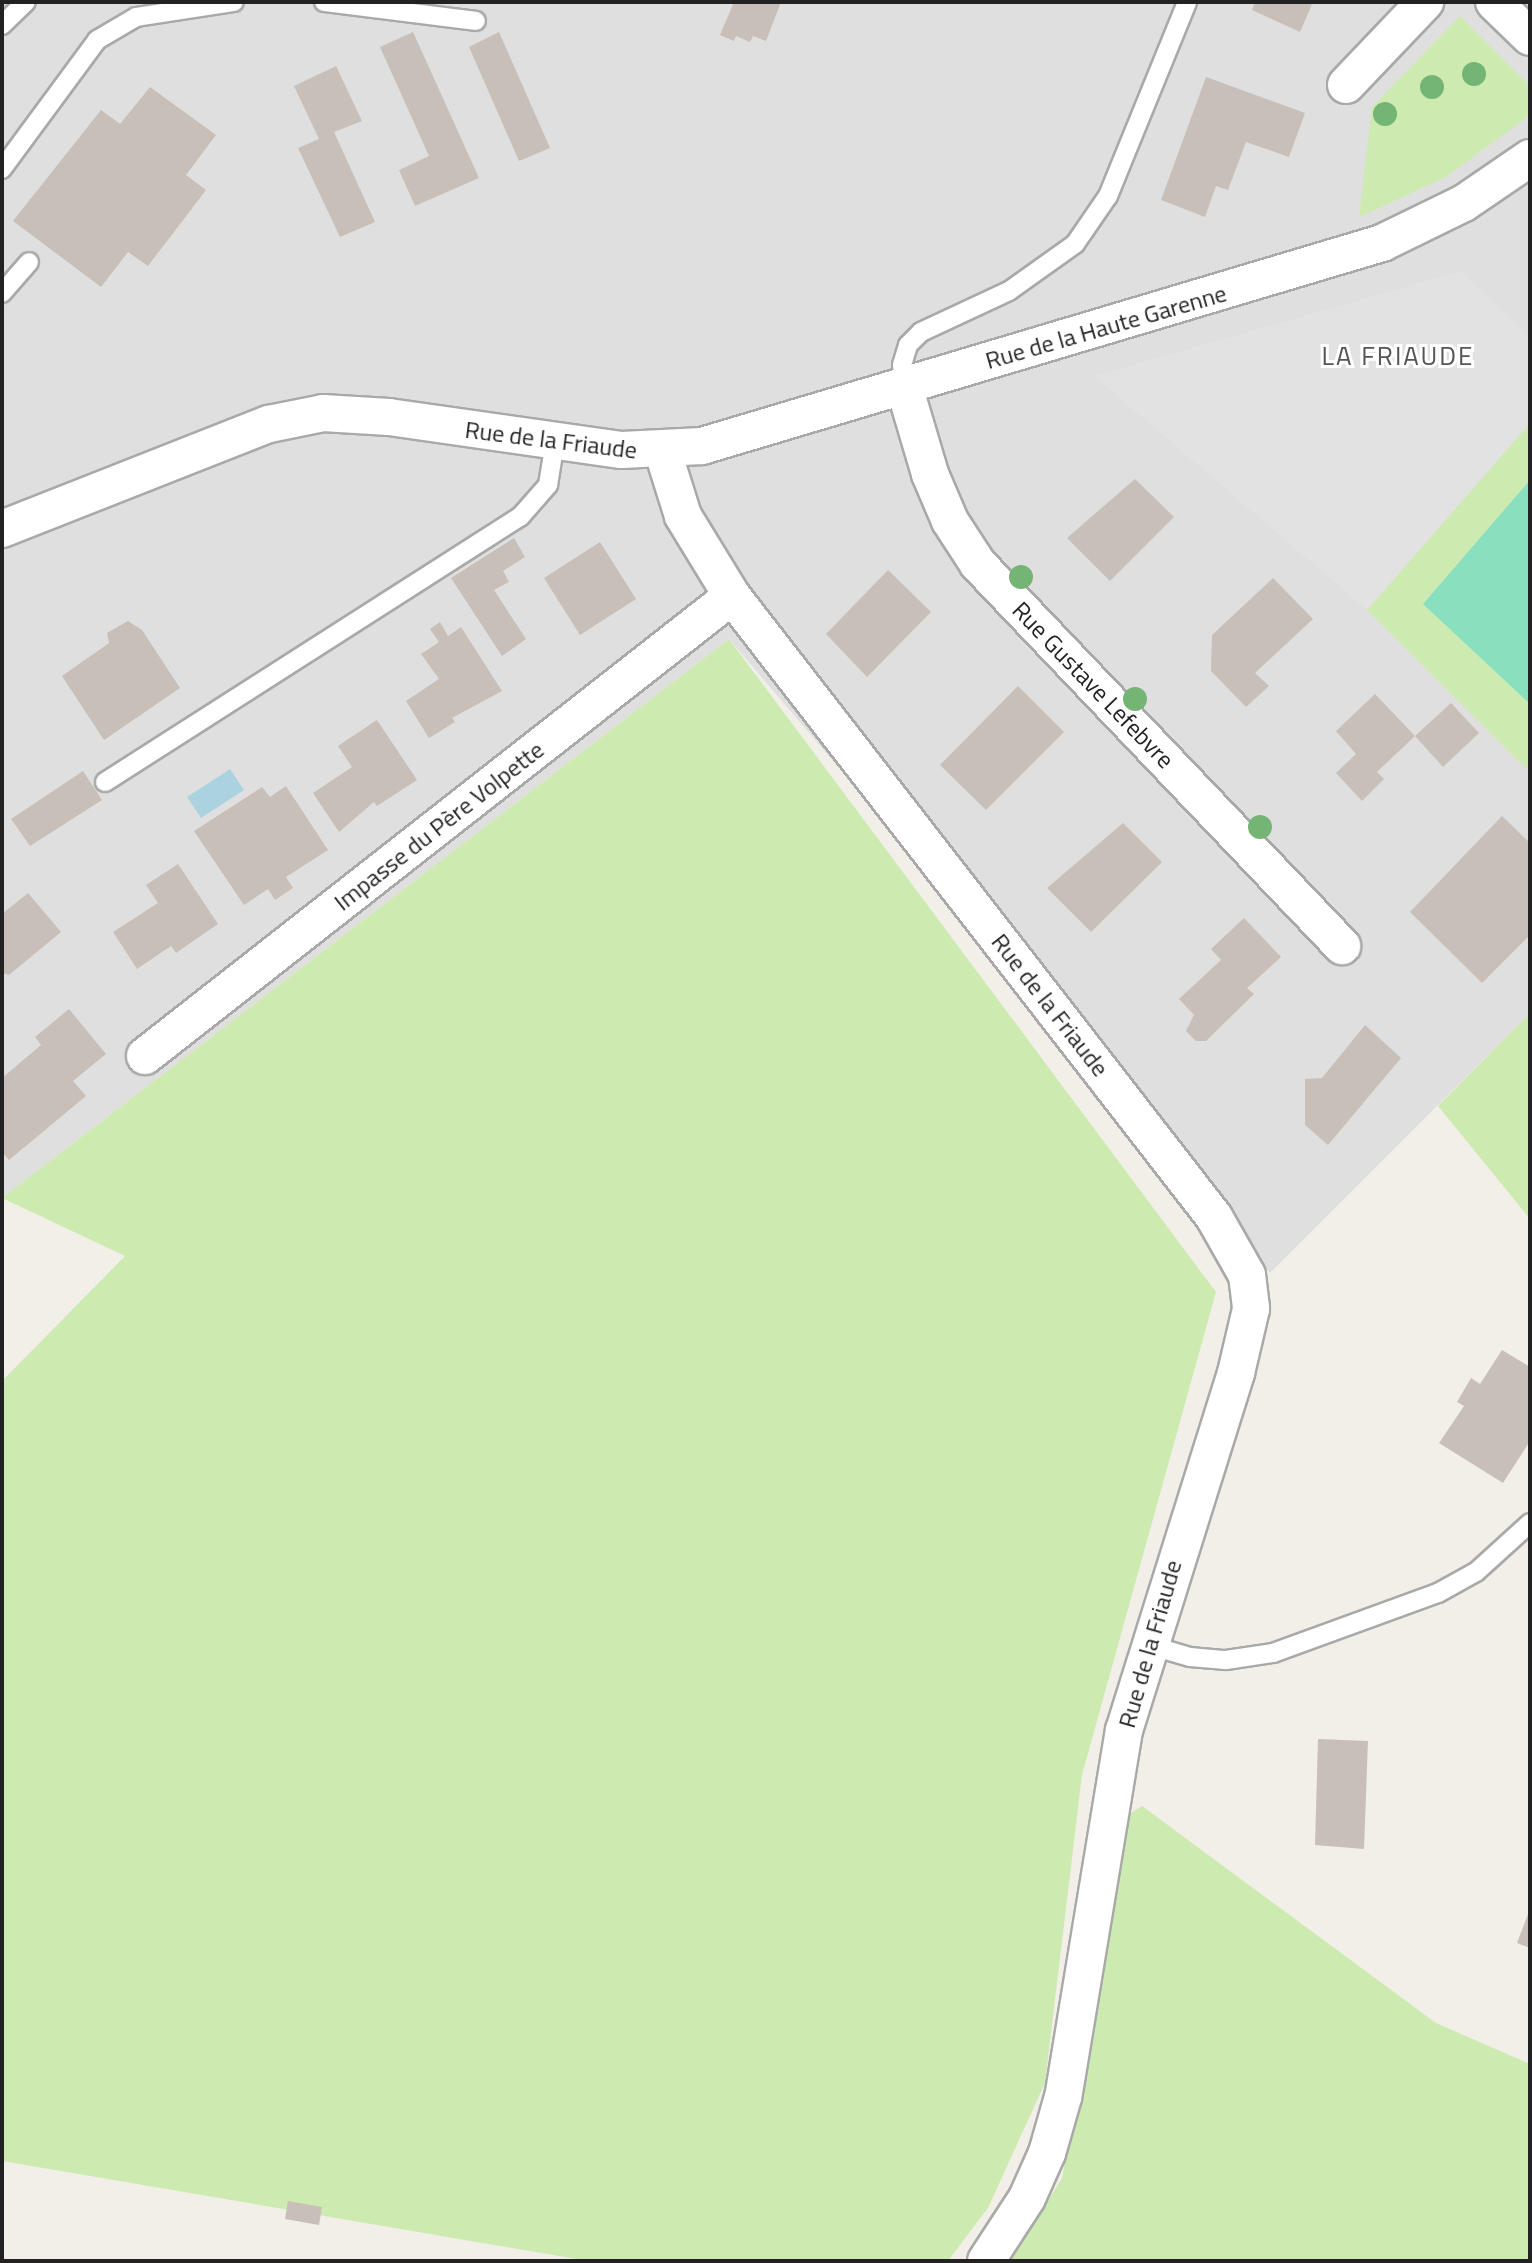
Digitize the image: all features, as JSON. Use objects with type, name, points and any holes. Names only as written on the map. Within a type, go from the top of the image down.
[{"type":"street","points":[[1346,85],[1425,2]]},
{"type":"street","points":[[1494,2],[1530,37]]},
{"type":"street","name":"Rue de la Haute Garenne","points":[[663,452],[702,446],[1392,240],[1464,203],[1530,158]]},
{"type":"street","name":"Rue Gustave Lefebvre","points":[[904,386],[930,474],[950,521],[978,564],[1342,946]]},
{"type":"street","name":"Rue de la Friaude","points":[[2,529],[269,424],[323,413],[389,417],[555,442],[663,452],[683,516],[732,596],[1214,1217],[1247,1275],[1251,1309],[1239,1360],[1149,1645],[1111,1789],[1063,2097],[1047,2153],[1027,2198],[986,2261]]},
{"type":"street","name":"Impasse du Père Volpette","points":[[145,1056],[732,596]]},
{"type":"lane","points":[[2,25],[26,2]]},
{"type":"lane","points":[[2,169],[97,40],[136,17],[234,2]]},
{"type":"lane","points":[[324,2],[476,21]]},
{"type":"lane","points":[[904,386],[902,365],[908,345],[921,332],[1009,291],[1075,244],[1108,196],[1187,2]]},
{"type":"lane","points":[[2,293],[29,262]]},
{"type":"lane","points":[[105,782],[520,517],[548,485],[555,442]]},
{"type":"lane","points":[[1149,1645],[1214,1659],[1273,1653],[1438,1593],[1476,1572],[1530,1523]]},
{"type":"shaded area","points":[[2,2],[1530,2],[1530,1013],[1270,1273],[729,639],[2,1198]]},
{"type":"shaded area","points":[[1461,271],[1530,337],[1530,423],[1367,610],[1094,376]]},
{"type":"green space","points":[[1460,16],[1530,86],[1530,115],[1446,177],[1359,217],[1372,107]]},
{"type":"green space","points":[[1530,423],[1530,480],[1423,604],[1530,704],[1530,772],[1367,610]]},
{"type":"green space","points":[[1530,480],[1530,704],[1423,604]]},
{"type":"green space","points":[[729,639],[1216,1292],[1082,1775],[1045,2083],[988,2208],[948,2261],[588,2261],[2,2161],[2,1381],[125,1256],[2,1198]]},
{"type":"green space","points":[[1530,1013],[1530,1219],[1438,1106]]},
{"type":"green space","points":[[1142,1806],[1436,2023],[1530,2064],[1530,2261],[1010,2261],[1062,2178],[1123,1818]]},
{"type":"water","points":[[230,769],[244,790],[201,818],[187,797]]},
{"type":"building","points":[[734,2],[781,2],[766,41],[753,36],[750,42],[736,36],[734,41],[720,35]]},
{"type":"building","points":[[1255,2],[1313,2],[1300,32],[1252,10]]},
{"type":"building","points":[[413,32],[479,178],[415,206],[399,170],[429,156],[380,47]]},
{"type":"building","points":[[499,32],[550,148],[519,161],[469,47]]},
{"type":"building","points":[[336,66],[362,121],[334,132],[375,222],[340,237],[298,148],[319,139],[294,86]]},
{"type":"building","points":[[1206,77],[1305,113],[1289,157],[1246,142],[1228,190],[1216,186],[1205,217],[1161,200]]},
{"type":"building","points":[[150,87],[216,135],[186,175],[206,190],[148,266],[128,252],[101,287],[13,221],[101,110],[120,124]]},
{"type":"building","points":[[1135,479],[1174,517],[1110,581],[1067,538]]},
{"type":"building","points":[[514,538],[525,557],[503,571],[509,582],[494,590],[526,639],[502,656],[451,578]]},
{"type":"building","points":[[600,542],[636,599],[580,635],[544,578]]},
{"type":"building","points":[[888,570],[931,612],[867,677],[826,634]]},
{"type":"building","points":[[1273,578],[1313,619],[1255,673],[1269,686],[1246,707],[1211,671],[1212,635]]},
{"type":"building","points":[[128,621],[142,630],[180,688],[104,740],[62,676],[109,643],[107,633]]},
{"type":"building","points":[[440,622],[448,636],[461,627],[502,691],[452,718],[455,722],[429,738],[406,701],[439,679],[421,654],[439,642],[430,629]]},
{"type":"building","points":[[1018,686],[1064,732],[986,810],[940,765]]},
{"type":"building","points":[[1375,694],[1415,736],[1377,772],[1384,779],[1362,801],[1336,773],[1356,754],[1336,731]]},
{"type":"building","points":[[1451,703],[1479,733],[1443,767],[1415,736]]},
{"type":"building","points":[[377,720],[417,780],[377,806],[374,802],[339,832],[313,793],[352,767],[338,746]]},
{"type":"building","points":[[83,771],[102,800],[30,846],[11,819]]},
{"type":"building","points":[[286,786],[328,850],[286,877],[293,888],[275,900],[268,889],[244,905],[194,831],[262,787],[270,797]]},
{"type":"building","points":[[1502,816],[1530,843],[1530,935],[1482,983],[1410,912]]},
{"type":"building","points":[[1123,823],[1162,862],[1091,932],[1047,888]]},
{"type":"building","points":[[178,864],[218,924],[176,953],[171,946],[137,969],[113,932],[158,903],[146,885]]},
{"type":"building","points":[[28,893],[61,932],[9,975],[2,973],[2,914]]},
{"type":"building","points":[[1244,918],[1281,957],[1247,988],[1254,994],[1206,1041],[1196,1041],[1186,1031],[1194,1015],[1179,999],[1221,960],[1211,949]]},
{"type":"building","points":[[69,1009],[106,1054],[73,1081],[86,1096],[9,1160],[2,1152],[2,1078],[41,1045],[35,1037]]},
{"type":"building","points":[[1365,1025],[1401,1058],[1328,1145],[1305,1125],[1305,1079],[1322,1078]]},
{"type":"building","points":[[1502,1350],[1530,1367],[1530,1441],[1503,1483],[1439,1443],[1464,1406],[1457,1402],[1471,1378],[1480,1384]]},
{"type":"building","points":[[1318,1739],[1368,1741],[1364,1849],[1315,1845]]},
{"type":"building","points":[[1530,1909],[1530,1948],[1517,1943]]},
{"type":"building","points":[[288,2201],[322,2207],[319,2225],[285,2219]]},
{"type":"district","name":"LA FRIAUDE","points":[[1398,356]]}]
